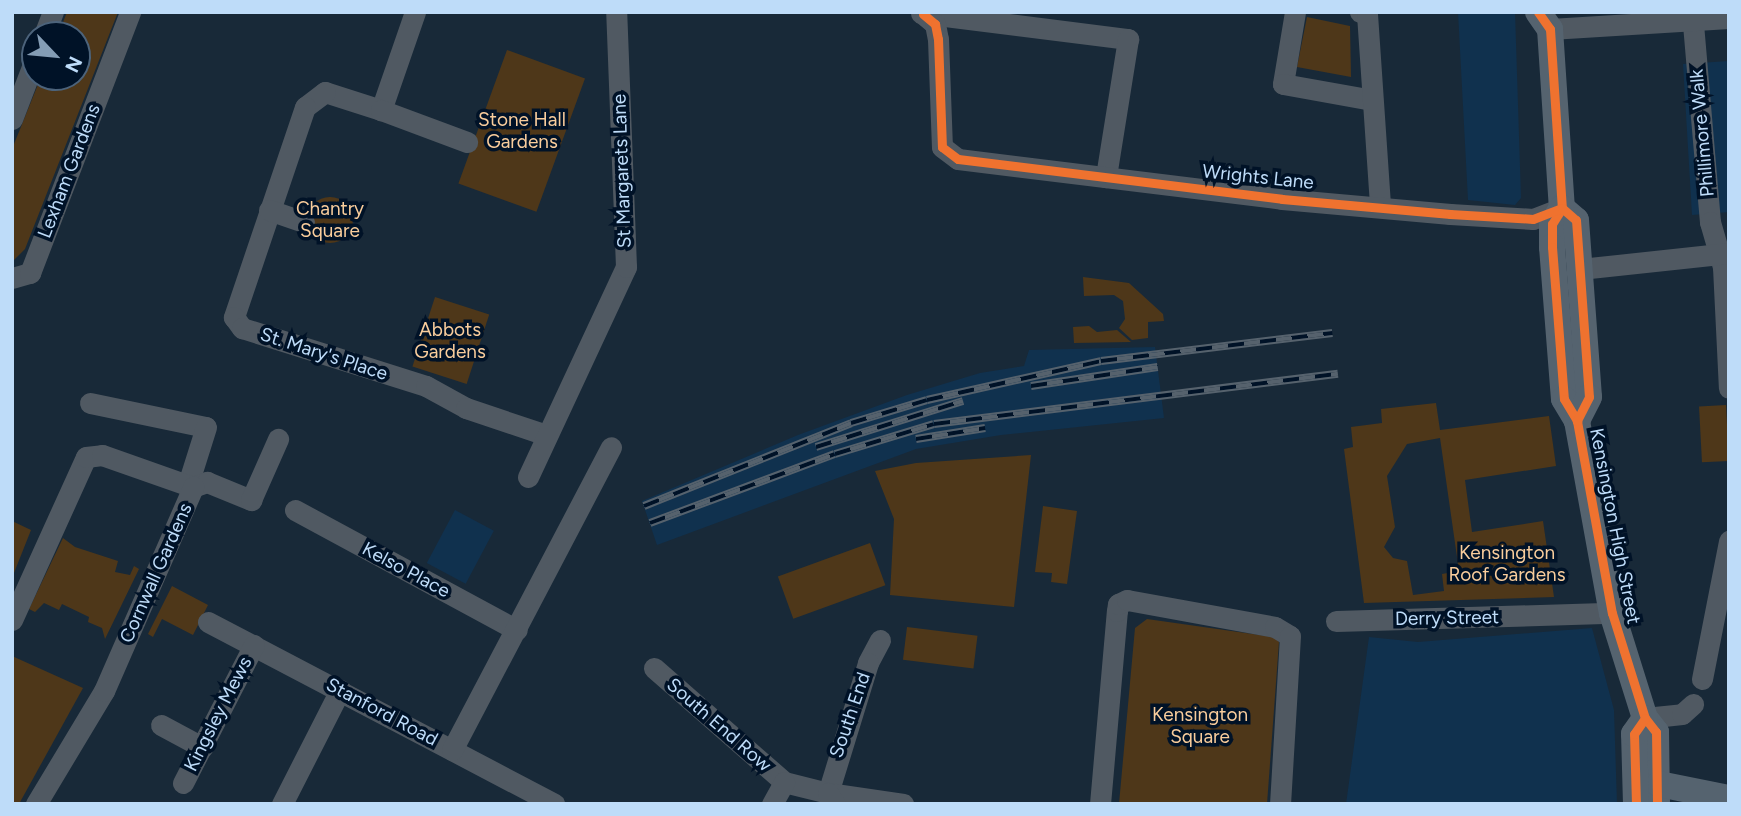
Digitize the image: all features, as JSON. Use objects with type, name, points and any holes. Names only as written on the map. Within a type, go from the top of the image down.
[{"type":"main road","name":"Kensington High Street","points":[[1549,18],[1562,208],[1552,225],[1557,329],[1564,399],[1577,421],[1612,613],[1645,718],[1656,732],[1658,794]]},
{"type":"main road","name":"Kensington High Street","points":[[1562,208],[1576,220],[1580,269],[1589,397],[1577,421]]},
{"type":"main road","points":[[1645,718],[1634,734],[1637,804],[1658,794],[1729,799]]},
{"type":"main road","points":[[1635,766],[1658,794]]},
{"type":"street","name":"Lexham Gardens","points":[[12,278],[30,273],[130,12]]},
{"type":"street","points":[[415,12],[381,110],[467,142]]},
{"type":"street","name":"St Margarets Lane","points":[[528,477],[626,267],[616,12]]},
{"type":"street","points":[[1295,12],[1283,84],[1372,100]]},
{"type":"street","points":[[1360,12],[1367,14],[1380,207]]},
{"type":"street","points":[[918,13],[1128,39],[1106,177]]},
{"type":"street","name":"Wrights Lane","points":[[918,13],[935,24],[940,141],[950,156],[1106,177],[1380,207],[1533,219],[1562,208]]},
{"type":"street","name":"Phillimore Walk","points":[[1693,16],[1710,222],[1724,253],[1728,375]]},
{"type":"street","points":[[1549,18],[1729,18]]},
{"type":"street","points":[[12,119],[23,91]]},
{"type":"street","name":"St. Mary's Place","points":[[381,110],[326,92],[305,107],[234,313],[239,325],[426,386],[466,408],[547,435]]},
{"type":"street","points":[[269,210],[304,222]]},
{"type":"street","points":[[1580,269],[1724,253]]},
{"type":"street","points":[[90,403],[206,427],[190,485],[207,482],[251,500],[278,439]]},
{"type":"street","points":[[452,750],[611,446]]},
{"type":"street","name":"Cornwall Gardens","points":[[12,620],[86,457],[102,455],[190,485],[104,691],[36,804]]},
{"type":"street","name":"Kelso Place","points":[[295,510],[517,630]]},
{"type":"street","points":[[1702,678],[1729,541]]},
{"type":"street","points":[[1100,804],[1117,611],[1127,600],[1275,627],[1290,636],[1280,804]]},
{"type":"street","name":"Derry Street","points":[[1336,621],[1612,613]]},
{"type":"street","name":"Stanford Road","points":[[208,622],[452,750],[521,796],[554,804]]},
{"type":"street","name":"South End","points":[[831,799],[868,663],[880,639]]},
{"type":"street","name":"Kingsley Mews","points":[[183,783],[254,645]]},
{"type":"street","name":"South End Row","points":[[654,667],[784,782]]},
{"type":"street","points":[[282,804],[340,690]]},
{"type":"street","points":[[1645,718],[1682,714],[1693,704]]},
{"type":"street","points":[[161,725],[202,747]]},
{"type":"street","points":[[772,804],[784,782],[831,799],[903,804]]},
{"type":"shaded area","points":[[1458,12],[1515,12],[1521,198],[1515,205],[1468,200]]},
{"type":"shaded area","points":[[1729,61],[1729,212],[1692,215],[1683,64]]},
{"type":"shaded area","points":[[1155,347],[1164,418],[1001,435],[916,449],[657,545],[642,501],[798,435],[907,395],[980,373],[1024,366],[1029,350]]},
{"type":"shaded area","points":[[455,510],[494,531],[466,584],[427,563]]},
{"type":"shaded area","points":[[1592,628],[1614,710],[1617,804],[1346,804],[1369,637],[1418,642]]},
{"type":"green space","points":[[67,12],[118,12],[91,81],[91,21],[63,21]]},
{"type":"green space","points":[[1307,17],[1350,26],[1351,77],[1297,67]]},
{"type":"green space","name":"Stone Hall Gardens","points":[[507,50],[585,78],[536,212],[458,183]]},
{"type":"green space","points":[[35,91],[87,91],[25,249],[12,262],[12,149]]},
{"type":"green space","name":"Chantry Square","points":[[330,197],[346,204],[353,220],[346,236],[330,243],[314,236],[307,220],[314,204]]},
{"type":"green space","points":[[1083,277],[1129,283],[1163,314],[1164,321],[1148,322],[1148,338],[1132,340],[1119,328],[1125,319],[1123,301],[1114,295],[1084,296]]},
{"type":"green space","name":"Abbots Gardens","points":[[435,297],[489,315],[467,384],[412,366]]},
{"type":"green space","points":[[1089,326],[1097,332],[1117,330],[1131,342],[1074,343],[1073,327]]},
{"type":"green space","name":"Kensington Roof Gardens","points":[[1436,403],[1440,430],[1549,416],[1556,466],[1465,480],[1472,532],[1543,521],[1554,597],[1364,603],[1344,449],[1353,447],[1351,427],[1382,423],[1381,409]],"holes":[[[1440,438],[1459,571],[1442,574],[1444,591],[1413,595],[1407,561],[1393,558],[1384,547],[1395,527],[1387,476],[1407,444]]]},
{"type":"green space","points":[[1726,405],[1729,461],[1702,462],[1699,406]]},
{"type":"green space","points":[[1031,455],[1014,607],[890,595],[894,519],[875,471],[916,463]]},
{"type":"green space","points":[[1043,506],[1077,511],[1067,584],[1051,582],[1052,573],[1035,572]]},
{"type":"green space","points":[[12,521],[31,530],[12,578]]},
{"type":"green space","points":[[63,538],[75,547],[118,561],[115,572],[130,575],[134,566],[139,569],[105,639],[102,628],[88,622],[89,617],[62,604],[59,610],[44,603],[35,612],[29,609]]},
{"type":"green space","points":[[870,543],[885,585],[793,619],[778,577]]},
{"type":"green space","points":[[172,586],[208,605],[193,635],[162,619],[153,637],[148,634]]},
{"type":"green space","name":"Kensington Square","points":[[1147,619],[1274,637],[1279,642],[1267,804],[1119,804],[1135,628]]},
{"type":"green space","points":[[907,627],[977,636],[973,668],[903,660]]},
{"type":"green space","points":[[12,656],[83,688],[19,804],[12,804]]},
{"type":"railway","points":[[644,506],[851,423],[927,400],[1101,361],[1332,333]]},
{"type":"railway","points":[[1031,386],[1158,367]]},
{"type":"railway","points":[[650,523],[835,454],[934,424],[1338,374]]},
{"type":"railway","points":[[816,447],[963,401]]},
{"type":"railway","points":[[916,439],[985,428]]},
{"type":"cycle path","points":[[1538,12],[1550,29],[1562,208],[1552,224],[1552,247],[1564,399],[1577,421],[1612,613],[1645,718],[1656,732],[1657,804]]},
{"type":"cycle path","points":[[923,14],[935,24],[938,39],[942,147],[958,159],[1282,199],[1450,214],[1533,219],[1562,208]]},
{"type":"cycle path","points":[[1562,208],[1576,220],[1589,397],[1577,421]]},
{"type":"cycle path","points":[[1636,804],[1634,734],[1645,718]]}]
